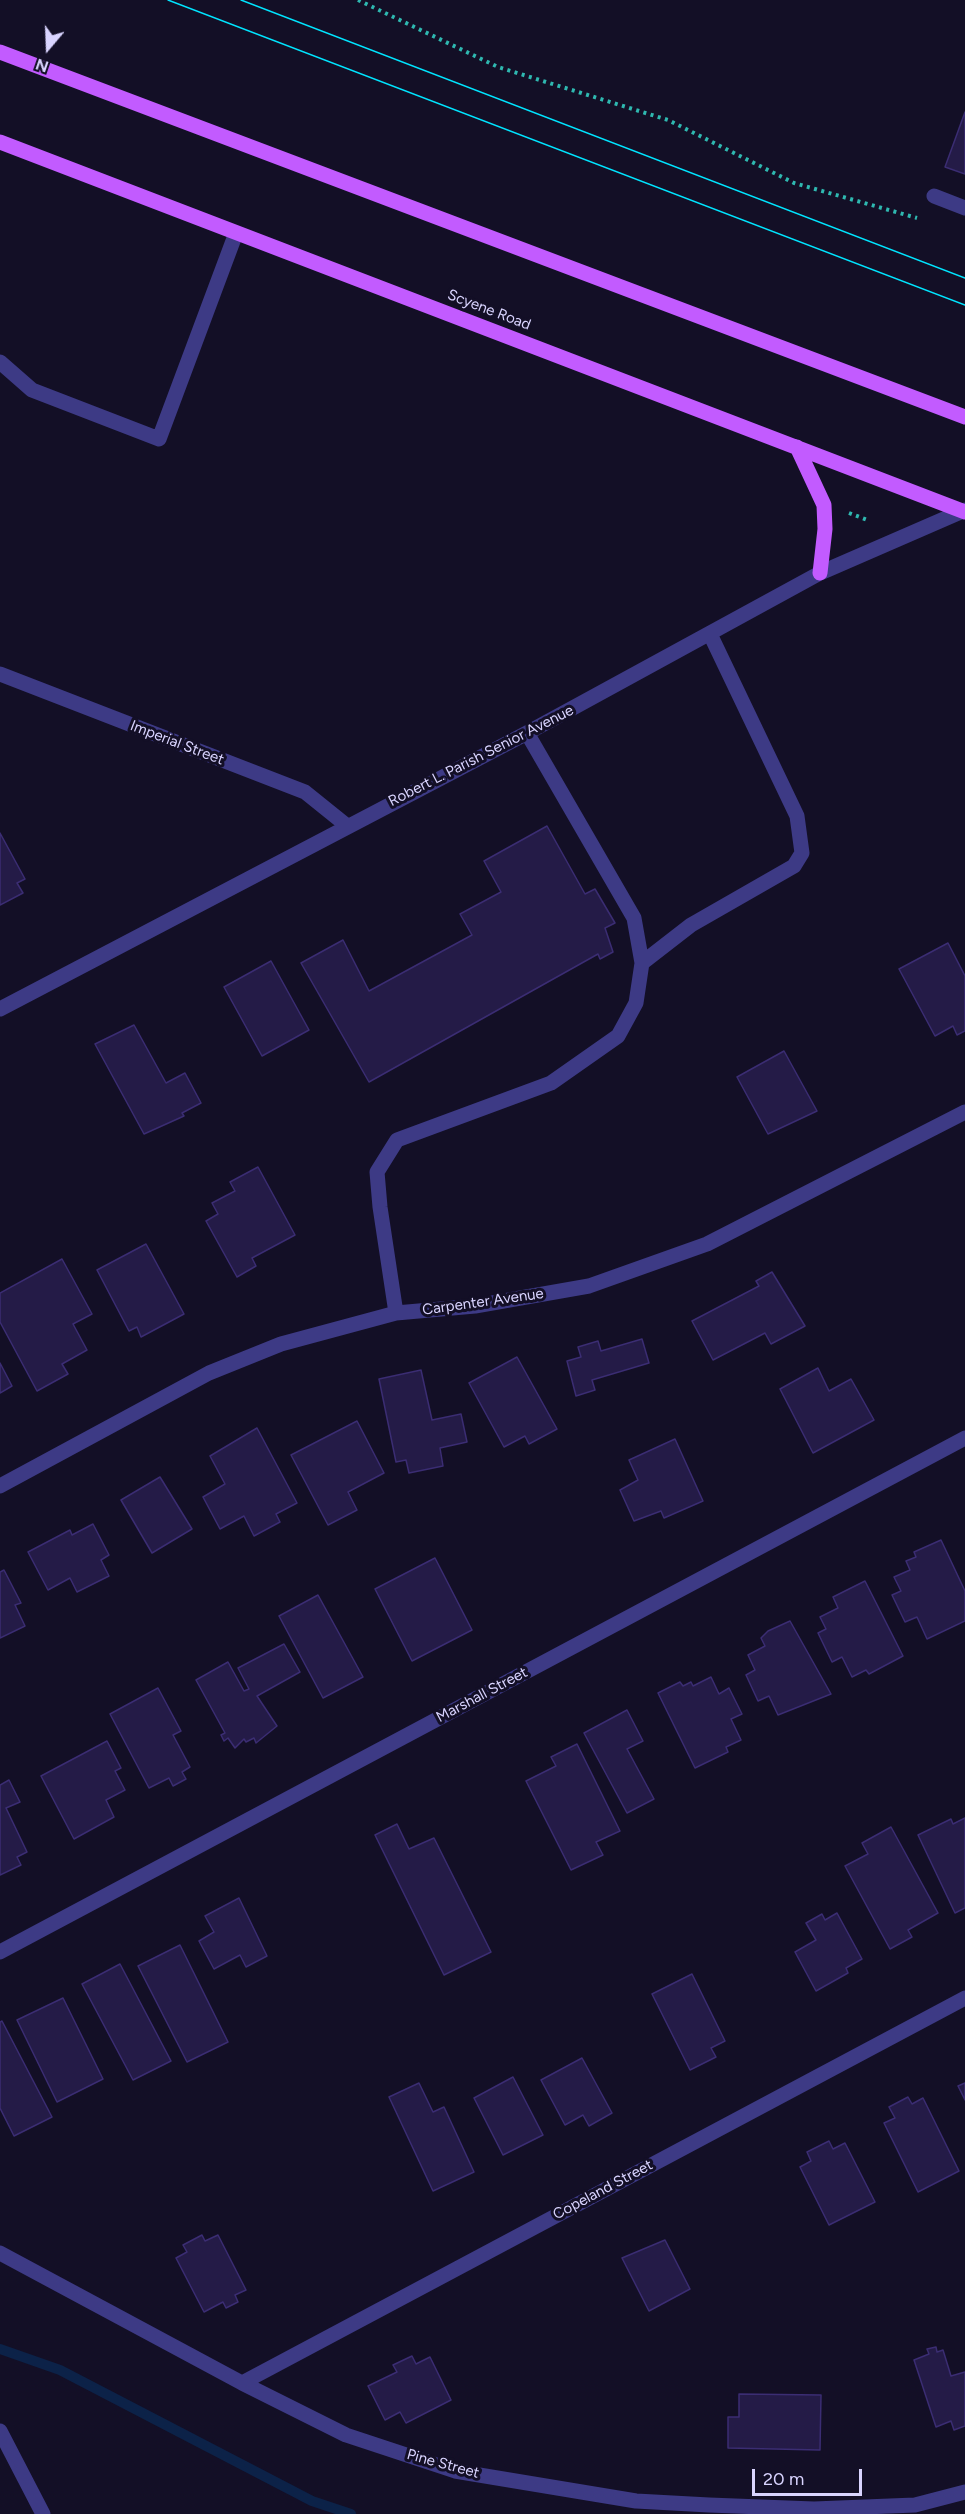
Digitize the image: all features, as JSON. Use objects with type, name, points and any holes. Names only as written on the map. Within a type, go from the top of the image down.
[{"type":"main road","points":[[0,52],[965,417]]},
{"type":"main road","points":[[0,62],[30,63]]},
{"type":"main road","name":"Scyene Road","points":[[0,142],[964,511]]},
{"type":"main road","points":[[796,447],[824,505],[825,529],[820,573]]},
{"type":"street","points":[[933,196],[965,208]]},
{"type":"street","points":[[0,362],[32,390],[159,439],[236,232]]},
{"type":"street","name":"Robert L. Parish Senior Avenue","points":[[0,1009],[346,825],[527,733],[820,573],[964,511]]},
{"type":"street","points":[[642,963],[691,925],[794,866],[802,853],[797,816],[710,634]]},
{"type":"street","name":"Imperial Street","points":[[0,674],[305,792],[346,825]]},
{"type":"street","points":[[396,1313],[377,1173],[397,1140],[551,1083],[618,1036],[636,1003],[642,963],[634,918],[527,733]]},
{"type":"street","name":"Carpenter Avenue","points":[[0,1486],[209,1373],[281,1344],[396,1313],[475,1306],[589,1286],[707,1244],[965,1112]]},
{"type":"street","name":"Marshall Street","points":[[0,1952],[965,1438]]},
{"type":"street","name":"Copeland Street","points":[[242,2383],[965,1998]]},
{"type":"street","name":"Pine Street","points":[[0,2253],[242,2383],[346,2435],[455,2471],[636,2500],[814,2509],[915,2505],[965,2492]]},
{"type":"street","points":[[0,2431],[43,2514]]},
{"type":"path","points":[[358,0],[498,67],[668,120],[794,183],[923,219]]},
{"type":"path","points":[[847,512],[879,525]]},
{"type":"building","points":[[965,112],[965,174],[945,167]]},
{"type":"building","points":[[547,826],[585,894],[595,889],[615,923],[605,928],[613,952],[600,959],[598,954],[369,1082],[301,963],[343,940],[369,991],[472,935],[460,914],[501,892],[484,861]]},
{"type":"building","points":[[0,833],[25,879],[17,883],[23,893],[0,905]]},
{"type":"building","points":[[948,943],[965,976],[965,1031],[957,1035],[953,1026],[935,1036],[899,969]]},
{"type":"building","points":[[271,961],[309,1030],[262,1056],[224,987]]},
{"type":"building","points":[[134,1025],[166,1083],[185,1073],[201,1103],[182,1113],[184,1116],[144,1134],[95,1044]]},
{"type":"building","points":[[784,1051],[817,1111],[768,1134],[737,1077]]},
{"type":"building","points":[[258,1167],[295,1235],[252,1258],[256,1266],[237,1277],[206,1221],[218,1214],[212,1203],[235,1191],[230,1182]]},
{"type":"building","points":[[146,1244],[184,1314],[141,1337],[137,1327],[129,1331],[97,1270]]},
{"type":"building","points":[[62,1259],[92,1314],[73,1324],[87,1350],[62,1364],[68,1374],[37,1391],[0,1322],[0,1293]]},
{"type":"building","points":[[772,1272],[805,1326],[771,1344],[765,1333],[713,1360],[692,1321],[759,1286],[756,1281]]},
{"type":"building","points":[[642,1339],[649,1363],[592,1380],[595,1390],[576,1396],[567,1361],[581,1357],[578,1347],[598,1341],[601,1351]]},
{"type":"building","points":[[517,1357],[557,1429],[529,1444],[525,1436],[504,1447],[469,1383]]},
{"type":"building","points":[[0,1363],[12,1386],[0,1393]]},
{"type":"building","points":[[818,1368],[829,1391],[851,1379],[874,1420],[813,1453],[780,1389]]},
{"type":"building","points":[[421,1370],[432,1420],[461,1414],[467,1442],[440,1448],[443,1466],[409,1473],[406,1460],[396,1462],[379,1379]]},
{"type":"building","points":[[357,1421],[384,1473],[348,1492],[357,1510],[328,1525],[291,1455]]},
{"type":"building","points":[[257,1428],[297,1503],[276,1514],[280,1522],[254,1536],[244,1516],[220,1529],[203,1497],[225,1484],[210,1456]]},
{"type":"building","points":[[675,1439],[703,1501],[664,1518],[661,1511],[634,1521],[620,1490],[638,1480],[629,1460]]},
{"type":"building","points":[[160,1477],[192,1529],[152,1553],[121,1500]]},
{"type":"building","points":[[93,1524],[109,1555],[101,1560],[109,1576],[77,1592],[70,1578],[48,1590],[28,1552],[70,1530],[72,1535]]},
{"type":"building","points":[[941,1540],[965,1591],[965,1621],[927,1639],[917,1617],[905,1622],[892,1595],[901,1591],[894,1577],[910,1570],[906,1561],[916,1557],[914,1552]]},
{"type":"building","points":[[435,1558],[472,1630],[412,1661],[375,1589]]},
{"type":"building","points":[[4,1570],[21,1603],[15,1605],[25,1626],[0,1638],[0,1572]]},
{"type":"building","points":[[865,1581],[903,1656],[869,1674],[866,1670],[852,1677],[842,1657],[832,1662],[818,1633],[826,1629],[820,1617],[838,1608],[833,1597]]},
{"type":"building","points":[[318,1595],[363,1677],[323,1698],[279,1616]]},
{"type":"building","points":[[790,1621],[831,1694],[778,1715],[769,1696],[758,1701],[746,1675],[755,1670],[748,1655],[765,1646],[761,1638],[768,1631]]},
{"type":"building","points":[[284,1644],[300,1672],[257,1696],[277,1726],[256,1743],[254,1738],[246,1742],[244,1739],[235,1748],[228,1738],[224,1741],[221,1735],[225,1733],[196,1680],[228,1662],[244,1691],[249,1689],[238,1668]]},
{"type":"building","points":[[711,1677],[719,1694],[729,1688],[742,1714],[731,1719],[741,1740],[726,1747],[728,1752],[695,1768],[658,1693],[680,1682],[683,1686],[691,1682],[693,1686]]},
{"type":"building","points":[[158,1688],[181,1731],[173,1735],[190,1767],[182,1772],[186,1779],[173,1786],[169,1778],[149,1788],[110,1714]]},
{"type":"building","points":[[627,1710],[643,1741],[627,1749],[654,1799],[627,1813],[584,1733]]},
{"type":"building","points":[[107,1741],[121,1768],[115,1771],[125,1790],[106,1800],[114,1817],[74,1839],[41,1776]]},
{"type":"building","points":[[577,1744],[620,1831],[596,1842],[603,1855],[571,1870],[526,1781],[556,1766],[551,1757]]},
{"type":"building","points":[[9,1780],[20,1802],[6,1808],[27,1852],[17,1857],[21,1865],[0,1875],[0,1785]]},
{"type":"building","points":[[965,1818],[965,1908],[955,1913],[918,1835],[951,1819],[953,1824]]},
{"type":"building","points":[[397,1824],[409,1849],[434,1838],[491,1952],[444,1975],[375,1835]]},
{"type":"building","points":[[891,1827],[938,1913],[908,1930],[912,1937],[890,1949],[845,1866],[868,1854],[862,1843]]},
{"type":"building","points":[[239,1898],[267,1956],[246,1967],[240,1955],[214,1969],[199,1941],[214,1932],[205,1916]]},
{"type":"building","points":[[837,1913],[862,1959],[846,1968],[848,1973],[816,1991],[795,1952],[816,1940],[806,1923],[822,1914],[825,1920]]},
{"type":"building","points":[[180,1945],[228,2042],[187,2062],[138,1966]]},
{"type":"building","points":[[120,1964],[171,2061],[133,2080],[82,1984]]},
{"type":"building","points":[[692,1974],[725,2041],[711,2048],[716,2057],[690,2070],[652,1994]]},
{"type":"building","points":[[63,1998],[103,2079],[57,2102],[17,2020]]},
{"type":"building","points":[[2,2021],[52,2117],[14,2136],[0,2108],[0,2022]]},
{"type":"building","points":[[582,2058],[612,2113],[589,2126],[583,2115],[565,2125],[541,2080]]},
{"type":"building","points":[[513,2077],[543,2135],[503,2155],[474,2098]]},
{"type":"building","points":[[419,2083],[433,2112],[444,2107],[474,2172],[433,2191],[389,2097]]},
{"type":"building","points":[[965,2083],[965,2100],[958,2086]]},
{"type":"building","points":[[908,2097],[912,2104],[923,2098],[959,2171],[918,2192],[884,2123],[895,2118],[889,2107]]},
{"type":"building","points":[[829,2141],[833,2149],[845,2143],[875,2202],[829,2225],[800,2167],[811,2161],[807,2152]]},
{"type":"building","points":[[202,2235],[205,2241],[218,2235],[246,2290],[235,2295],[238,2302],[226,2308],[223,2302],[204,2312],[176,2258],[187,2252],[183,2245]]},
{"type":"building","points":[[665,2240],[690,2289],[649,2311],[622,2258]]},
{"type":"building","points":[[936,2347],[937,2352],[943,2350],[951,2376],[965,2372],[965,2426],[954,2430],[951,2421],[936,2427],[914,2360],[929,2354],[927,2349]]},
{"type":"building","points":[[412,2356],[416,2364],[430,2357],[451,2400],[406,2423],[400,2412],[385,2420],[368,2386],[397,2372],[393,2365]]},
{"type":"building","points":[[739,2394],[821,2395],[820,2450],[728,2448],[728,2417],[739,2417]]},
{"type":"waterway","points":[[0,2349],[60,2370],[312,2501],[351,2514]]},
{"type":"tram line","points":[[168,0],[965,305]]},
{"type":"tram line","points":[[241,0],[965,278]]}]
